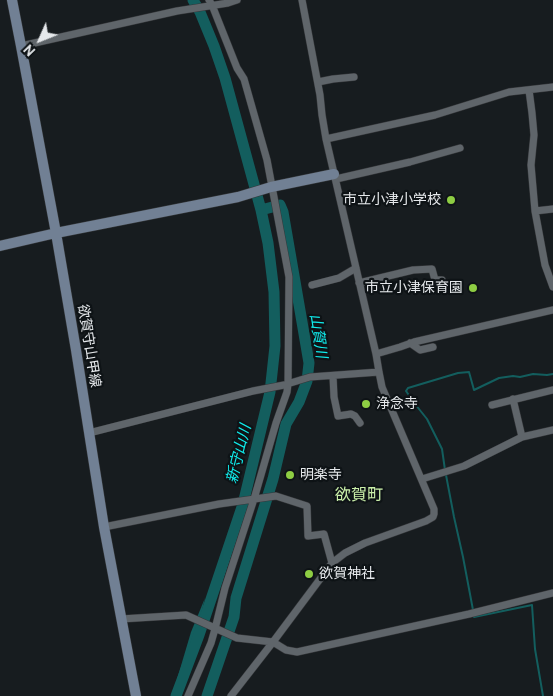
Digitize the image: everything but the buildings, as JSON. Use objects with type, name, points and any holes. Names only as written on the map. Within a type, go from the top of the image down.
[{"type":"main road","name":"欲賀守山甲線","points":[[12,0],[56,233],[104,527],[136,696]]},
{"type":"main road","points":[[0,246],[228,199],[270,187],[335,177]]},
{"type":"street","points":[[21,46],[210,2],[228,3],[237,0]]},
{"type":"street","points":[[231,696],[332,563],[345,553],[365,543],[426,521],[433,517],[434,514],[434,509],[422,479],[382,387],[326,139],[318,82],[302,0]]},
{"type":"street","points":[[188,696],[210,643],[225,588],[287,392],[289,277],[270,187],[267,160],[244,79],[232,56],[210,2]]},
{"type":"street","points":[[318,82],[333,78],[354,77]]},
{"type":"street","points":[[326,139],[436,115],[509,92],[553,87]]},
{"type":"street","points":[[529,90],[534,135],[531,166],[535,211],[545,266],[553,287]]},
{"type":"street","points":[[335,177],[410,162],[460,148]]},
{"type":"street","points":[[535,211],[553,209]]},
{"type":"street","points":[[312,285],[339,278],[356,268]]},
{"type":"street","points":[[360,283],[413,270],[432,269],[435,280],[442,280]]},
{"type":"street","points":[[376,354],[410,343],[553,310]]},
{"type":"street","points":[[410,343],[420,350],[433,347]]},
{"type":"street","points":[[89,432],[310,377],[379,372]]},
{"type":"street","points":[[333,376],[334,398],[338,416],[351,414],[356,416],[360,423]]},
{"type":"street","points":[[492,404],[553,390]]},
{"type":"street","points":[[513,399],[522,437]]},
{"type":"street","points":[[422,479],[464,466],[522,437],[553,430]]},
{"type":"street","points":[[104,527],[219,504],[276,496],[307,506],[308,536],[324,534],[332,563]]},
{"type":"street","points":[[121,620],[186,615],[237,638],[273,642],[286,650],[297,652],[469,614],[553,593]]},
{"type":"water","points":[[205,598],[195,640],[176,696],[172,696],[191,632]]},
{"type":"waterway","name":"新守山川","points":[[176,696],[199,635],[243,504],[270,392],[275,346],[274,292],[268,243],[261,210],[225,78],[214,46],[193,0]]},
{"type":"waterway","name":"山賀川","points":[[207,696],[234,617],[236,598],[273,479],[286,424],[299,402],[307,381],[309,363],[283,212],[280,205],[261,210]]},
{"type":"waterway","points":[[445,470],[442,449],[427,419],[406,391],[408,388],[458,373],[469,372],[474,390],[499,378],[553,374]]},
{"type":"waterway","points":[[446,475],[473,610]]},
{"type":"waterway","points":[[474,615],[474,617],[532,605],[535,649],[543,696]]},
{"type":"place","name":"市立小津小学校","points":[[451,200]]},
{"type":"place","name":"市立小津保育園","points":[[473,288]]},
{"type":"place","name":"浄念寺","points":[[366,404]]},
{"type":"place","name":"明楽寺","points":[[290,475]]},
{"type":"place","name":"欲賀神社","points":[[309,574]]},
{"type":"district","name":"欲賀町","points":[[359,495]]}]
